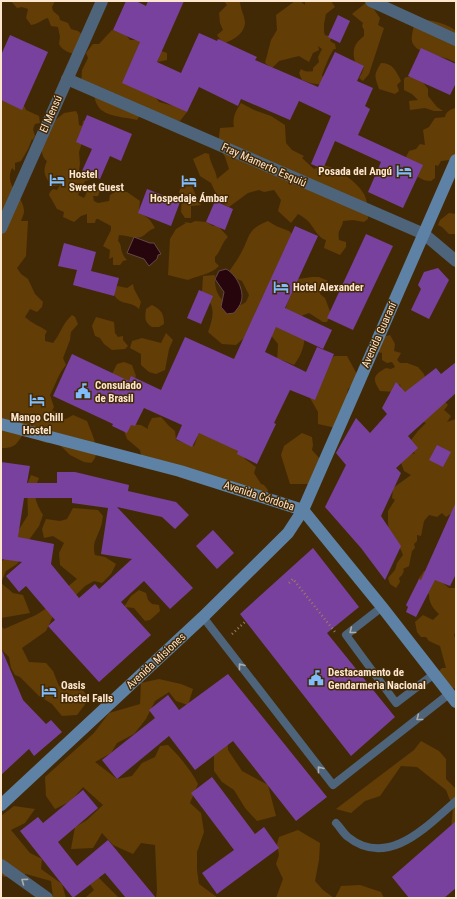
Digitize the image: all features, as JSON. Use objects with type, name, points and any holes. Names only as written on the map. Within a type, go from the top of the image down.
[{"type":"main road","name":"Avenida Guaraní","points":[[303,510],[456,160]]},
{"type":"main road","name":"Avenida Córdoba","points":[[1,424],[180,471],[303,510],[382,606],[453,698]]},
{"type":"main road","name":"Avenida Misiones","points":[[1,805],[203,617],[288,533],[303,510]]},
{"type":"street","name":"El Mensú","points":[[1,228],[102,1]]},
{"type":"street","points":[[371,1],[456,40]]},
{"type":"street","name":"Fray Mamerto Esquiú","points":[[67,79],[424,234],[456,261]]},
{"type":"street","points":[[1,865],[47,898]]},
{"type":"lane","points":[[382,606],[346,635],[396,703],[434,674]]},
{"type":"lane","points":[[203,617],[333,786],[453,698]]},
{"type":"lane","points":[[336,822],[348,836],[360,844],[373,848],[387,848],[402,843],[420,832],[456,801]]},
{"type":"path","points":[[289,583],[293,579],[336,633],[341,629]]},
{"type":"shaded area","points":[[11,1],[55,1],[52,7],[53,11],[59,16],[60,20],[68,23],[71,29],[78,31],[84,36],[81,55],[68,52],[61,47],[59,44],[60,37],[58,27],[51,26],[48,18],[31,25],[26,18],[28,9],[22,7],[17,8]]},
{"type":"shaded area","points":[[224,1],[240,1],[245,23],[240,34],[234,39],[223,44],[217,35],[223,30],[220,23],[219,13],[227,5]]},
{"type":"shaded area","points":[[295,1],[300,1],[305,5],[305,1],[331,1],[335,7],[326,14],[324,24],[325,35],[332,37],[330,41],[335,44],[336,49],[334,49],[331,54],[322,76],[329,82],[319,84],[309,83],[302,80],[299,73],[301,69],[307,72],[313,71],[313,68],[319,62],[318,57],[322,49],[318,46],[319,50],[313,53],[309,62],[299,56],[279,61],[272,68],[265,63],[271,40],[277,30],[276,15]]},
{"type":"shaded area","points":[[368,1],[380,18],[378,25],[384,28],[369,74],[363,81],[359,78],[364,67],[355,62],[354,50],[356,44],[364,36],[362,26],[363,23],[352,14]]},
{"type":"shaded area","points":[[423,20],[449,26],[456,31],[456,63],[452,60],[421,51],[416,48],[412,42],[414,25]]},
{"type":"shaded area","points":[[112,30],[125,34],[130,40],[145,40],[155,49],[167,53],[167,60],[157,62],[159,58],[146,50],[156,98],[159,102],[182,108],[187,112],[180,121],[159,119],[153,123],[142,112],[137,120],[110,114],[101,110],[98,106],[94,91],[81,85],[82,70],[88,58],[86,53],[93,44],[99,44]]},
{"type":"shaded area","points":[[381,63],[391,66],[396,71],[401,81],[397,85],[399,91],[395,94],[379,89],[376,76]]},
{"type":"shaded area","points":[[406,77],[419,77],[428,89],[428,96],[437,107],[443,111],[434,111],[425,108],[410,110],[409,101],[418,100],[412,94],[404,90],[404,79]]},
{"type":"shaded area","points":[[1,100],[8,103],[13,101],[20,103],[26,110],[39,116],[40,123],[35,124],[33,129],[35,136],[21,161],[15,163],[15,171],[12,168],[10,175],[12,186],[23,206],[24,213],[21,221],[28,221],[26,256],[17,268],[21,274],[28,279],[35,294],[43,302],[42,307],[37,312],[30,309],[25,317],[47,331],[45,341],[53,343],[72,315],[75,317],[78,324],[71,332],[70,340],[63,358],[66,365],[59,375],[50,395],[54,407],[52,411],[57,412],[61,419],[66,419],[73,415],[87,421],[96,449],[96,454],[91,463],[84,462],[70,455],[58,443],[46,443],[36,439],[32,424],[14,446],[9,448],[1,448]]},
{"type":"shaded area","points":[[241,103],[254,110],[271,116],[285,125],[286,143],[292,150],[304,156],[302,158],[314,169],[322,166],[331,167],[353,181],[364,194],[368,209],[368,219],[364,222],[353,220],[343,221],[339,231],[339,240],[346,242],[346,247],[340,255],[324,248],[326,240],[318,235],[309,222],[304,218],[298,214],[291,223],[278,211],[281,200],[274,190],[264,192],[259,190],[248,193],[229,207],[220,202],[211,183],[200,176],[193,159],[205,153],[209,154],[217,179],[229,169],[225,157],[218,145],[220,128],[234,127],[235,114]]},
{"type":"shaded area","points":[[455,108],[456,156],[450,160],[441,161],[438,166],[435,165],[435,178],[431,181],[426,181],[418,177],[412,171],[405,159],[409,151],[416,149],[420,144],[425,145],[423,130],[429,127],[435,118],[445,117],[448,111]]},
{"type":"shaded area","points":[[76,111],[79,125],[82,126],[83,121],[90,118],[79,152],[79,170],[81,176],[84,174],[88,175],[90,180],[85,181],[78,195],[84,198],[87,192],[96,185],[100,190],[98,196],[93,196],[94,201],[98,203],[109,201],[110,195],[117,191],[127,192],[140,201],[139,211],[150,220],[155,228],[141,237],[135,238],[119,235],[118,241],[127,260],[123,261],[120,265],[113,265],[113,257],[109,259],[110,250],[103,246],[111,230],[111,226],[98,219],[96,219],[95,223],[87,223],[87,214],[81,216],[74,222],[63,217],[64,212],[57,209],[49,195],[53,189],[57,190],[60,185],[51,185],[45,174],[47,161],[44,159],[42,152],[42,131],[64,113]]},
{"type":"shaded area","points":[[192,186],[197,201],[201,205],[191,206],[191,218],[185,218],[181,212],[182,198],[179,192],[181,187]]},
{"type":"shaded area","points":[[449,213],[456,214],[456,234],[449,234],[438,225],[440,220]]},
{"type":"shaded area","points":[[195,221],[206,222],[213,226],[218,226],[228,237],[215,257],[215,262],[219,266],[208,273],[188,280],[168,275],[170,239],[176,229],[186,223],[183,222],[191,223]]},
{"type":"shaded area","points":[[268,221],[289,231],[293,235],[244,338],[236,345],[222,344],[208,332],[212,321],[212,306],[210,301],[202,292],[203,276],[215,275],[215,286],[218,295],[234,309],[246,302],[249,295],[242,281],[227,275],[244,247],[252,230]]},
{"type":"shaded area","points":[[134,237],[154,243],[161,254],[158,255],[157,259],[149,266],[144,259],[127,253]]},
{"type":"shaded area","points":[[226,269],[230,271],[239,283],[242,293],[240,305],[234,313],[227,314],[221,307],[224,292],[215,279],[219,271]]},
{"type":"shaded area","points":[[319,277],[328,281],[321,287],[320,294],[325,298],[331,314],[327,322],[323,322],[309,313],[301,316],[305,336],[303,347],[298,359],[294,365],[282,360],[277,362],[278,344],[270,334],[284,315],[298,279]]},
{"type":"shaded area","points":[[133,284],[141,302],[139,309],[131,304],[117,299],[112,289],[118,286],[127,288]]},
{"type":"shaded area","points":[[152,305],[163,314],[164,324],[159,327],[152,327],[146,320],[146,309]]},
{"type":"shaded area","points":[[96,317],[114,322],[115,333],[118,337],[123,336],[123,340],[128,346],[125,349],[112,350],[104,344],[100,338],[95,336],[92,326]]},
{"type":"shaded area","points":[[166,333],[173,340],[169,349],[165,370],[156,374],[149,372],[141,365],[141,354],[130,348],[132,341],[142,338],[161,343]]},
{"type":"shaded area","points":[[390,335],[395,344],[394,351],[401,353],[397,360],[400,363],[407,363],[418,367],[424,374],[426,381],[448,405],[444,410],[451,416],[447,422],[456,419],[456,525],[453,512],[446,517],[442,513],[437,517],[429,515],[424,521],[421,536],[417,535],[417,541],[414,544],[415,548],[412,551],[409,566],[403,569],[404,571],[399,578],[400,582],[396,588],[390,584],[388,578],[395,570],[397,563],[403,555],[401,550],[389,535],[388,511],[395,500],[392,498],[393,488],[411,475],[404,471],[400,460],[406,451],[415,454],[408,444],[426,423],[421,420],[402,395],[400,384],[395,392],[380,391],[376,383],[375,378],[378,373],[386,368],[391,369],[395,367],[392,362],[387,363],[382,360],[382,353],[378,352],[382,337]]},
{"type":"shaded area","points":[[334,356],[347,356],[359,378],[348,389],[345,409],[336,428],[318,424],[318,412],[310,398],[320,377]]},
{"type":"shaded area","points":[[124,362],[132,365],[136,376],[131,387],[111,376],[117,364]]},
{"type":"shaded area","points":[[161,417],[175,431],[176,440],[194,446],[199,432],[221,438],[242,454],[245,459],[256,467],[254,473],[261,484],[268,490],[266,497],[215,480],[193,482],[179,477],[174,469],[161,466],[153,470],[144,468],[140,450],[127,439],[124,431],[129,424],[141,425],[148,429],[152,418]]},
{"type":"shaded area","points":[[302,433],[312,437],[312,450],[320,459],[317,482],[307,484],[290,484],[281,455],[284,446]]},
{"type":"shaded area","points":[[31,475],[39,478],[35,497],[43,515],[39,526],[26,544],[25,552],[17,564],[6,571],[1,583],[1,562],[11,553],[11,534],[20,528],[28,515],[27,485]]},
{"type":"shaded area","points":[[73,508],[98,510],[103,516],[94,544],[95,555],[105,557],[116,564],[111,574],[102,583],[94,581],[85,586],[53,616],[46,631],[22,648],[29,662],[46,663],[53,671],[59,686],[69,690],[83,690],[89,699],[77,715],[62,716],[52,704],[39,696],[20,677],[15,675],[11,668],[9,657],[1,649],[1,626],[4,629],[36,615],[50,606],[60,593],[77,579],[60,565],[59,553],[64,543],[53,536],[44,538],[42,529],[46,519],[60,521],[67,519]]},
{"type":"shaded area","points":[[424,571],[430,572],[449,588],[456,588],[456,631],[454,635],[456,640],[456,688],[450,689],[437,673],[442,668],[446,668],[440,646],[429,641],[426,637],[421,637],[417,632],[415,622],[423,615],[433,620],[439,614],[431,605],[429,594],[416,591],[419,578]]},
{"type":"shaded area","points":[[1,583],[13,593],[23,595],[30,613],[1,618]]},
{"type":"shaded area","points":[[139,590],[146,593],[148,600],[152,604],[159,605],[160,611],[150,620],[145,621],[134,608],[124,607],[131,596]]},
{"type":"shaded area","points":[[159,679],[181,684],[193,689],[188,705],[176,701],[169,692],[155,701],[146,719],[134,734],[117,743],[111,753],[95,762],[117,779],[132,776],[142,763],[155,757],[160,746],[168,745],[177,754],[198,784],[190,803],[201,813],[204,832],[197,852],[199,884],[218,898],[156,898],[155,845],[141,843],[133,854],[113,845],[102,833],[93,848],[71,849],[75,827],[87,820],[103,805],[83,787],[71,801],[55,809],[46,796],[45,777],[94,733],[109,713],[140,704],[141,683]]},
{"type":"shaded area","points":[[227,733],[228,750],[242,771],[268,785],[276,816],[257,821],[245,808],[234,790],[222,782],[214,771],[214,756],[207,741]]},
{"type":"shaded area","points":[[421,741],[439,751],[446,759],[446,779],[456,789],[456,844],[451,831],[453,808],[446,790],[417,767],[401,766],[380,796],[365,801],[351,813],[336,809],[414,750]]},
{"type":"shaded area","points":[[14,806],[35,809],[25,823],[11,830],[30,853],[42,859],[41,869],[62,884],[66,898],[53,898],[51,881],[26,874],[4,877],[1,875],[1,816]]},
{"type":"shaded area","points":[[298,830],[320,843],[319,860],[315,881],[323,890],[334,898],[276,898],[283,879],[276,864],[279,855],[277,844],[279,837]]},
{"type":"shaded area","points":[[93,872],[119,898],[85,898],[94,890],[83,874]]},
{"type":"shaded area","points":[[360,885],[381,892],[384,898],[335,898],[341,886]]},
{"type":"building","points":[[126,1],[136,1],[146,6],[148,1],[184,1],[157,62],[181,73],[199,33],[217,41],[218,39],[257,57],[255,60],[318,87],[335,52],[364,66],[357,81],[373,88],[365,106],[370,109],[358,135],[423,165],[403,208],[368,192],[381,162],[335,141],[323,169],[311,164],[331,116],[299,101],[290,120],[241,99],[238,106],[199,87],[187,112],[122,83],[140,42],[113,30]]},
{"type":"building","points":[[338,15],[350,21],[340,43],[328,37]]},
{"type":"building","points":[[10,35],[48,52],[22,110],[1,100],[1,55]]},
{"type":"building","points":[[421,48],[456,64],[456,83],[450,95],[408,76]]},
{"type":"building","points":[[87,115],[132,134],[121,161],[110,156],[100,179],[82,171],[92,149],[76,142]]},
{"type":"building","points":[[147,189],[180,202],[171,226],[138,213]]},
{"type":"building","points":[[215,201],[233,209],[225,230],[206,222]]},
{"type":"building","points":[[295,226],[318,236],[285,308],[332,330],[323,349],[276,327],[265,352],[306,372],[317,347],[334,354],[315,400],[290,390],[257,464],[237,454],[238,451],[199,433],[192,447],[176,439],[182,425],[144,408],[135,426],[131,425],[127,433],[112,426],[113,424],[53,396],[72,354],[129,381],[131,376],[161,390],[185,337],[234,359]]},
{"type":"building","points":[[366,234],[393,246],[353,330],[327,318]]},
{"type":"building","points":[[64,243],[96,252],[91,271],[119,278],[114,296],[73,285],[77,270],[58,266]]},
{"type":"building","points":[[438,268],[449,280],[429,319],[411,310],[421,289],[418,285],[424,272]]},
{"type":"building","points":[[199,290],[213,296],[201,324],[187,318]]},
{"type":"building","points":[[456,362],[456,393],[408,436],[418,448],[396,468],[401,473],[381,516],[401,546],[385,580],[361,548],[325,507],[346,465],[336,453],[356,418],[370,433],[387,414],[382,408],[396,382],[405,392],[436,368],[441,374]]},
{"type":"building","points":[[437,445],[451,452],[443,467],[429,460]]},
{"type":"building","points":[[1,462],[30,466],[27,483],[57,483],[57,472],[75,472],[129,485],[128,491],[176,502],[189,515],[175,529],[162,517],[117,507],[193,588],[170,609],[144,581],[121,602],[151,635],[99,682],[48,626],[55,620],[26,586],[19,592],[6,576],[22,562],[1,559]],"holes":[[[24,498],[72,498],[72,503],[108,508],[101,554],[132,559],[99,589],[95,584],[79,598],[51,564],[54,544],[18,537]]]},
{"type":"building","points":[[456,502],[456,574],[450,586],[435,580],[416,617],[406,612],[408,607],[406,605],[419,579],[421,580]]},
{"type":"building","points":[[213,530],[234,553],[217,569],[196,546]]},
{"type":"building","points":[[313,548],[359,607],[327,633],[395,717],[351,756],[240,614]]},
{"type":"building","points":[[1,648],[23,700],[46,724],[51,720],[62,732],[34,756],[29,749],[1,775]]},
{"type":"building","points":[[228,674],[327,797],[296,821],[233,741],[195,770],[169,736],[117,779],[102,760],[155,718],[149,710],[168,695],[179,710]]},
{"type":"building","points":[[212,777],[255,834],[264,827],[279,848],[217,894],[202,873],[234,850],[191,793]]},
{"type":"building","points":[[83,790],[98,808],[58,842],[77,866],[108,840],[156,898],[126,898],[105,873],[73,898],[20,831],[38,817],[43,823]]},
{"type":"building","points":[[456,821],[456,888],[444,898],[409,898],[392,877]]},
{"type":"place","name":"Posada del Angú","points":[[404,171]]},
{"type":"place","name":"Hostel Sweet Guest","points":[[57,180]]},
{"type":"place","name":"Hospedaje Ámbar","points":[[189,181]]},
{"type":"place","name":"Hotel Alexander","points":[[281,287]]},
{"type":"place","name":"Consulado de Brasil","points":[[83,391]]},
{"type":"place","name":"Mango Chill Hostel","points":[[37,400]]},
{"type":"place","name":"Destacamento de Gendarmerìa Nacional","points":[[316,678]]},
{"type":"place","name":"Oasis Hostel Falls","points":[[49,691]]}]
